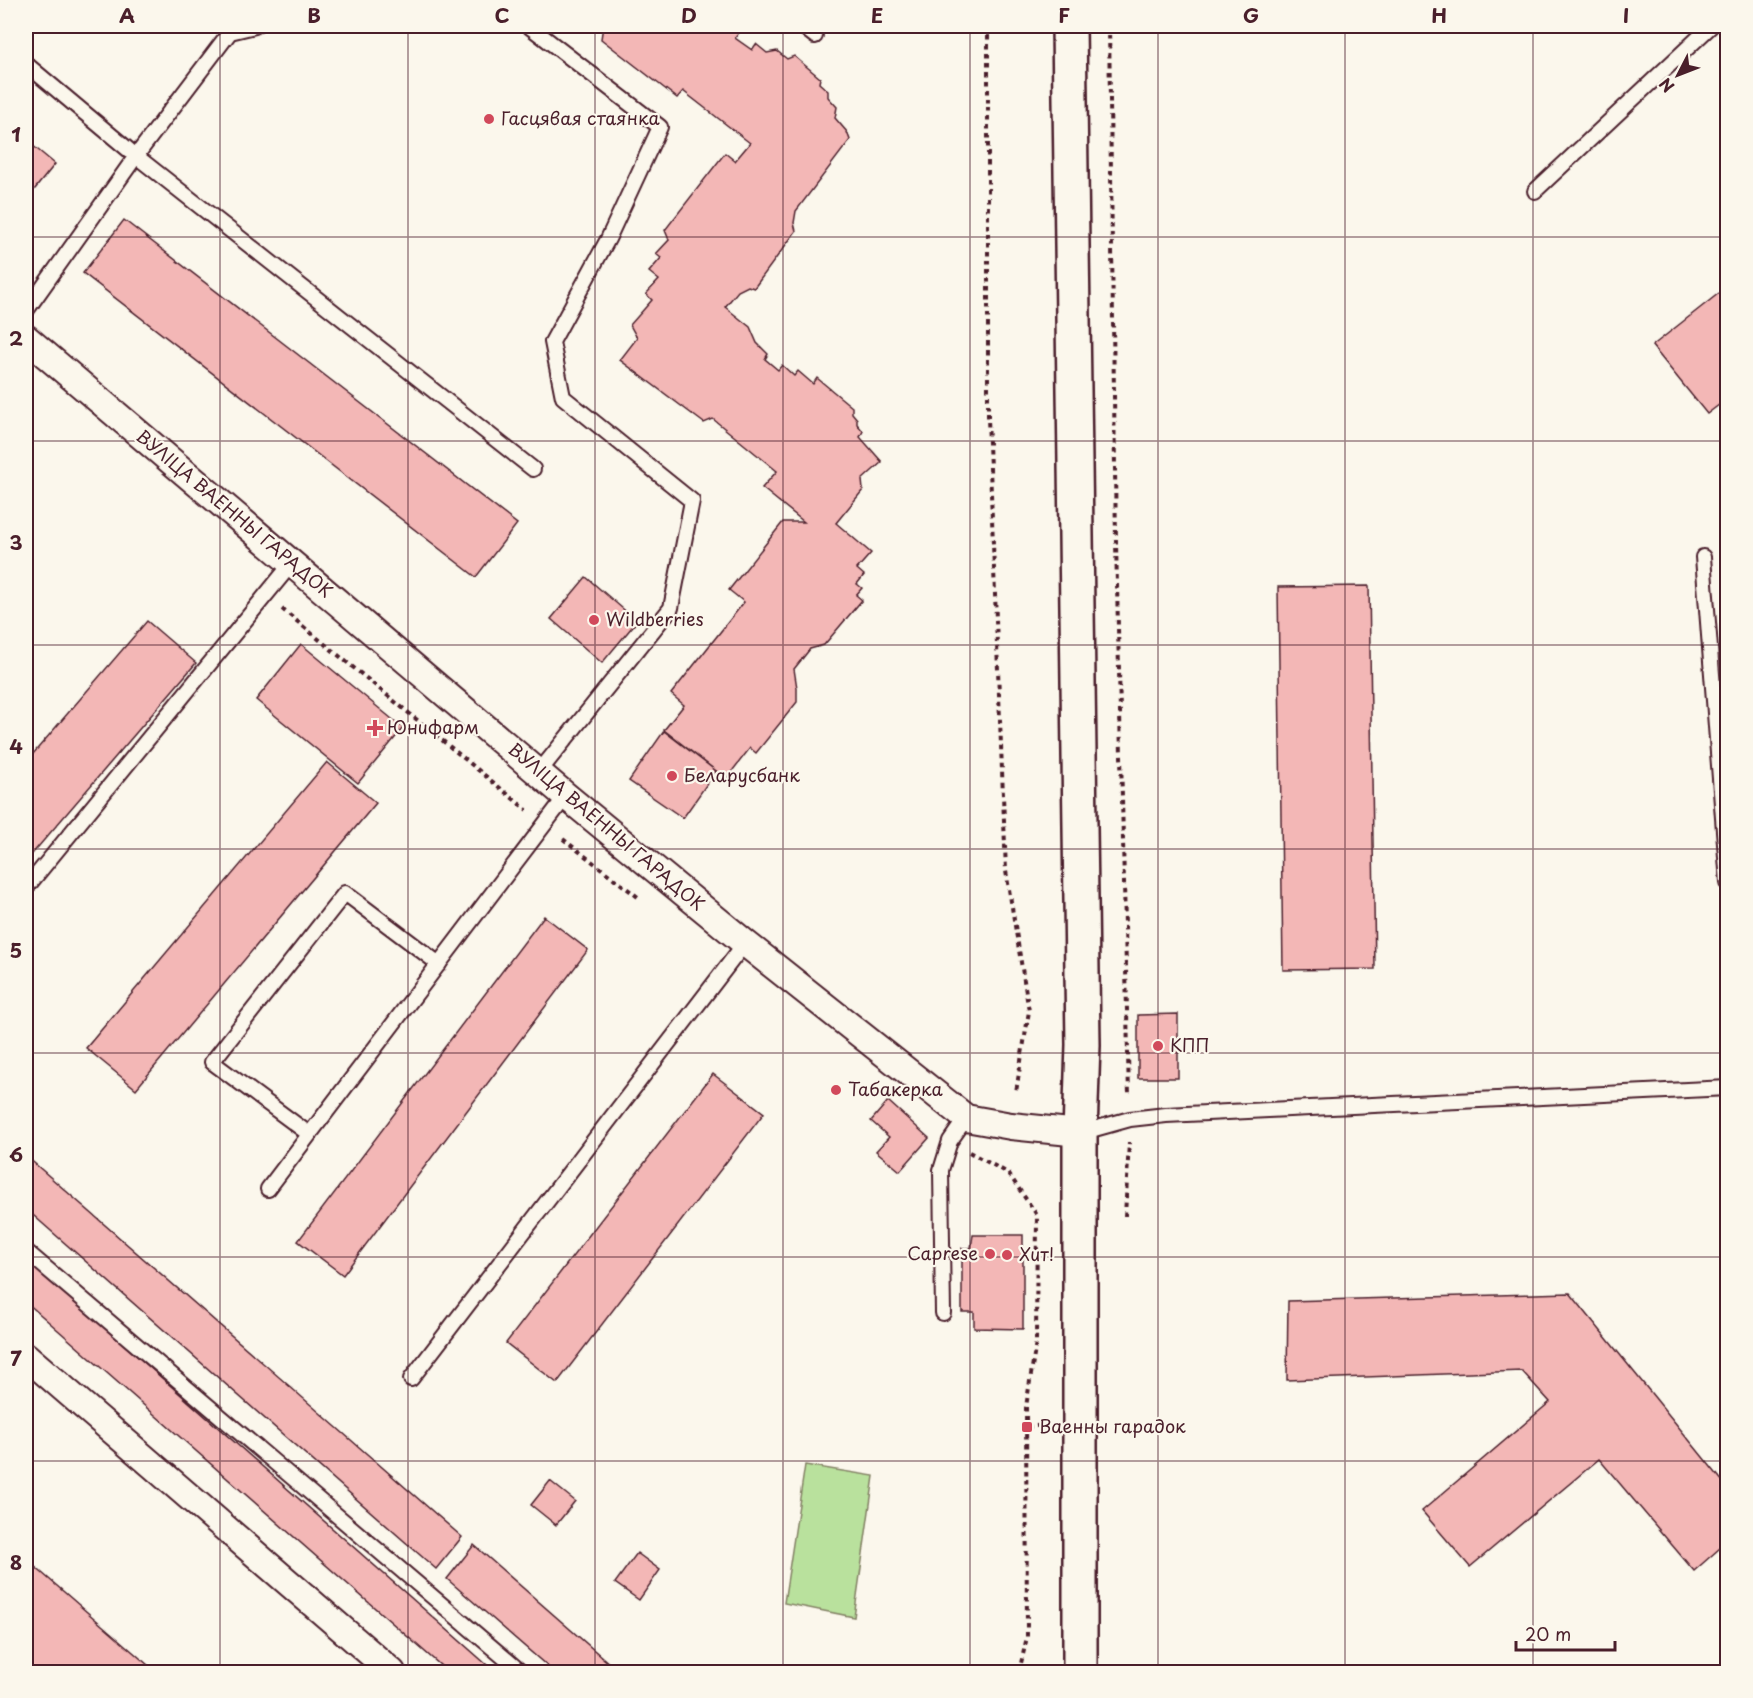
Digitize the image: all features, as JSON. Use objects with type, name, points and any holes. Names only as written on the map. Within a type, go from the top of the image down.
[{"type":"main road","points":[[1069,26],[1083,1045],[1080,1133],[1080,1672]]},
{"type":"street","name":"ВУЛІЦА ВАЕННЫ ГАРАДОК","points":[[26,338],[566,796],[745,943],[966,1118],[1011,1126],[1080,1133]]},
{"type":"street","points":[[26,1356],[392,1672]]},
{"type":"lane","points":[[26,311],[228,28],[255,26]]},
{"type":"lane","points":[[529,26],[660,127],[608,239],[552,342],[563,397],[692,501],[671,608],[539,772]]},
{"type":"lane","points":[[802,26],[814,36]]},
{"type":"lane","points":[[1535,191],[1711,26]]},
{"type":"lane","points":[[26,64],[136,156],[533,468]]},
{"type":"lane","points":[[1703,557],[1728,883]]},
{"type":"lane","points":[[26,888],[292,563]]},
{"type":"lane","points":[[268,1189],[566,796]]},
{"type":"lane","points":[[309,1134],[212,1062],[345,893],[439,964]]},
{"type":"lane","points":[[411,1379],[745,943]]},
{"type":"lane","points":[[1080,1133],[1130,1119],[1166,1115],[1728,1088]]},
{"type":"lane","points":[[944,1313],[941,1170],[950,1141],[966,1118]]},
{"type":"lane","points":[[26,1251],[520,1672]]},
{"type":"path","points":[[988,26],[988,418],[1006,871],[1029,1011],[1016,1092]]},
{"type":"path","points":[[1108,26],[1116,542],[1130,1119],[1125,1216]]},
{"type":"path","points":[[1019,1672],[1027,1636],[1026,1484]]},
{"type":"green space","points":[[805,1465],[874,1476],[854,1617],[784,1603]]},
{"type":"building","points":[[603,26],[744,26],[735,38],[752,50],[756,44],[767,53],[777,51],[787,59],[794,56],[820,78],[819,83],[828,91],[828,97],[837,107],[835,118],[847,132],[850,140],[796,211],[794,223],[796,231],[754,288],[748,286],[738,291],[725,307],[750,327],[757,343],[768,354],[765,359],[778,370],[782,365],[794,376],[798,371],[813,384],[817,378],[852,407],[857,424],[863,431],[860,437],[882,462],[862,480],[863,490],[836,523],[871,553],[857,569],[864,575],[857,584],[862,588],[856,595],[862,600],[824,645],[810,649],[794,669],[797,702],[756,753],[750,748],[726,779],[664,730],[684,705],[671,694],[744,602],[729,590],[783,522],[804,522],[762,488],[777,471],[713,419],[704,423],[620,360],[637,338],[630,325],[652,300],[646,294],[659,280],[649,272],[661,258],[656,254],[669,240],[665,230],[725,153],[735,161],[750,143],[683,91],[677,98],[601,39]]},
{"type":"building","points":[[26,140],[55,164],[26,200]]},
{"type":"building","points":[[124,220],[517,524],[476,577],[83,273]]},
{"type":"building","points":[[1728,286],[1728,398],[1707,414],[1652,346]]},
{"type":"building","name":"Wildberries","points":[[586,577],[637,621],[602,663],[551,619]]},
{"type":"building","points":[[1369,586],[1375,969],[1283,970],[1278,587]]},
{"type":"building","points":[[147,621],[196,663],[26,861],[26,762]]},
{"type":"building","points":[[301,644],[403,728],[358,783],[256,700]]},
{"type":"building","name":"Беларусбанк","points":[[664,731],[716,771],[683,818],[629,781]]},
{"type":"building","points":[[327,762],[376,803],[136,1089],[86,1048]]},
{"type":"building","points":[[544,916],[588,950],[343,1275],[298,1241]]},
{"type":"building","name":"КПП","points":[[1178,1014],[1178,1078],[1138,1078],[1138,1015]]},
{"type":"building","points":[[713,1074],[764,1113],[557,1383],[506,1343]]},
{"type":"building","points":[[888,1101],[929,1138],[900,1171],[876,1151],[889,1137],[871,1121]]},
{"type":"building","points":[[26,1156],[462,1537],[436,1569],[26,1209]]},
{"type":"building","points":[[973,1235],[1023,1235],[1023,1329],[974,1328],[974,1312],[962,1312],[962,1248],[971,1248]]},
{"type":"building","points":[[26,1258],[495,1672],[448,1672],[26,1302]]},
{"type":"building","points":[[1570,1293],[1728,1488],[1728,1541],[1694,1571],[1599,1459],[1470,1567],[1422,1511],[1550,1402],[1522,1371],[1287,1380],[1288,1301]]},
{"type":"building","points":[[550,1481],[575,1501],[556,1525],[531,1505]]},
{"type":"building","points":[[474,1545],[619,1672],[554,1672],[447,1579]]},
{"type":"building","points":[[637,1553],[660,1570],[639,1600],[615,1583]]},
{"type":"building","points":[[26,1559],[156,1672],[31,1672],[26,1668]]},
{"type":"place","name":"Гасцявая стаянка","points":[[489,119]]},
{"type":"place","name":"Wildberries","points":[[594,620]]},
{"type":"place","name":"Юнифарм","points":[[375,728]]},
{"type":"place","name":"Беларусбанк","points":[[672,776]]},
{"type":"place","name":"КПП","points":[[1158,1046]]},
{"type":"place","name":"Табакерка","points":[[836,1090]]},
{"type":"place","name":"Caprese","points":[[990,1254]]},
{"type":"place","name":"Хит!","points":[[1007,1255]]},
{"type":"place","name":"Ваенны гарадок","points":[[1027,1427]]}]
